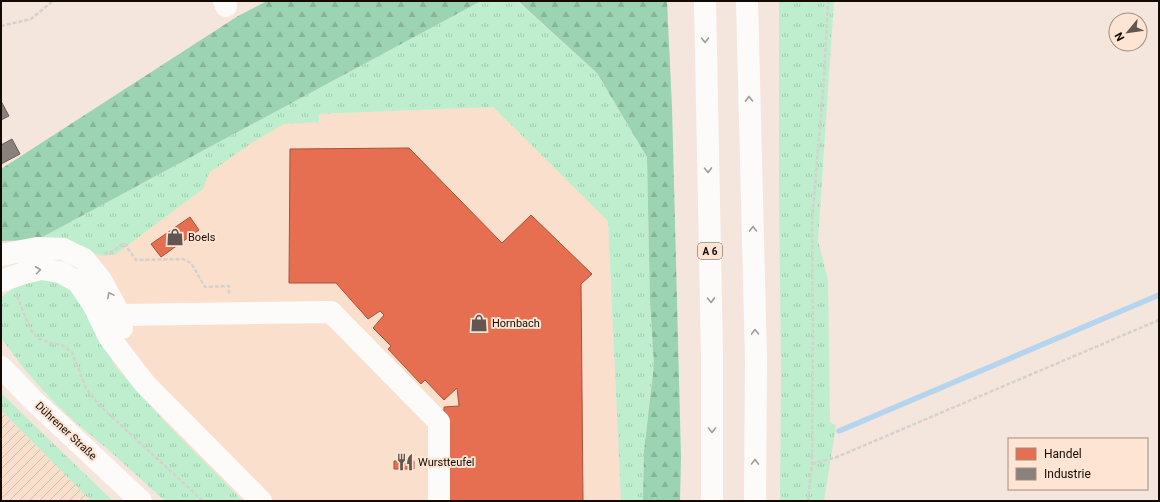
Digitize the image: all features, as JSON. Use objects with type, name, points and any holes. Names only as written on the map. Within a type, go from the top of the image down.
[{"type":"main road","name":"A 6","points":[[704,1],[712,355],[712,501]]},
{"type":"main road","points":[[747,1],[756,351],[755,501]]},
{"type":"main road","points":[[1,255],[37,248],[63,249],[84,259],[101,280],[120,315],[125,359]]},
{"type":"main road","points":[[9,288],[24,273],[41,269],[60,272],[78,282],[93,304],[109,337],[145,384],[261,501]]},
{"type":"main road","points":[[120,315],[331,312],[439,422],[439,501]]},
{"type":"main road","name":"Dührener Straße","points":[[1,367],[33,400],[136,497]]},
{"type":"path","points":[[1,26],[31,19],[53,1]]},
{"type":"path","points":[[808,501],[812,464],[814,333],[812,221],[824,78],[828,1]]},
{"type":"path","points":[[98,252],[109,254],[124,244],[136,260],[183,259],[191,263],[205,287],[229,286],[230,314]]},
{"type":"path","points":[[9,288],[30,329],[39,339],[51,343],[62,344],[72,352],[86,388],[100,406],[203,501]]},
{"type":"path","points":[[812,464],[837,457],[1159,320]]},
{"type":"shaded area","points":[[493,107],[608,221],[621,501],[243,501],[166,423],[115,366],[84,304],[21,283],[3,241],[37,240],[104,256],[116,254],[203,189],[209,173],[253,142],[284,124],[319,122],[319,114]]},
{"type":"shaded area","points":[[1,410],[91,501],[1,501]]},
{"type":"green space","points":[[267,1],[481,1],[37,240],[1,241],[1,169],[238,16]]},
{"type":"green space","points":[[481,1],[517,1],[597,73],[647,157],[650,301],[654,365],[644,451],[643,501],[621,501],[608,221],[493,107],[319,114],[319,122],[284,124],[253,142],[209,173],[203,189],[116,254],[104,256],[37,240]]},
{"type":"green space","points":[[518,1],[667,1],[672,107],[681,457],[680,501],[643,501],[644,451],[654,365],[650,301],[647,157],[597,73]]},
{"type":"green space","points":[[779,1],[834,1],[818,240],[828,280],[830,422],[836,426],[824,501],[780,501],[781,369]]},
{"type":"green space","points":[[45,276],[66,284],[84,304],[115,366],[166,423],[243,501],[165,501],[111,452],[75,422],[51,399],[26,371],[1,338],[1,297],[21,283]]},
{"type":"green space","points":[[1,393],[113,501],[91,501],[1,410]]},
{"type":"building: Handel","name":"Hornbach","points":[[409,148],[502,243],[531,215],[592,274],[581,284],[583,501],[445,501],[444,407],[459,406],[457,388],[444,400],[425,380],[421,384],[388,349],[391,346],[373,328],[384,315],[380,311],[368,319],[336,283],[289,283],[290,149]]},
{"type":"building: Handel","name":"Boels","points":[[190,217],[199,230],[161,257],[151,244]]},
{"type":"building: Handel","points":[[394,461],[414,461],[414,469],[394,469]]},
{"type":"building: Industrie","points":[[1,101],[9,116],[1,120]]},
{"type":"building: Industrie","points":[[12,139],[20,154],[1,164],[1,145]]},
{"type":"waterway","points":[[839,431],[1159,295]]},
{"type":"place","name":"Boels","points":[[175,237]]},
{"type":"place","name":"Hornbach","points":[[479,323]]},
{"type":"place","name":"Wurstteufel","points":[[405,462]]}]
